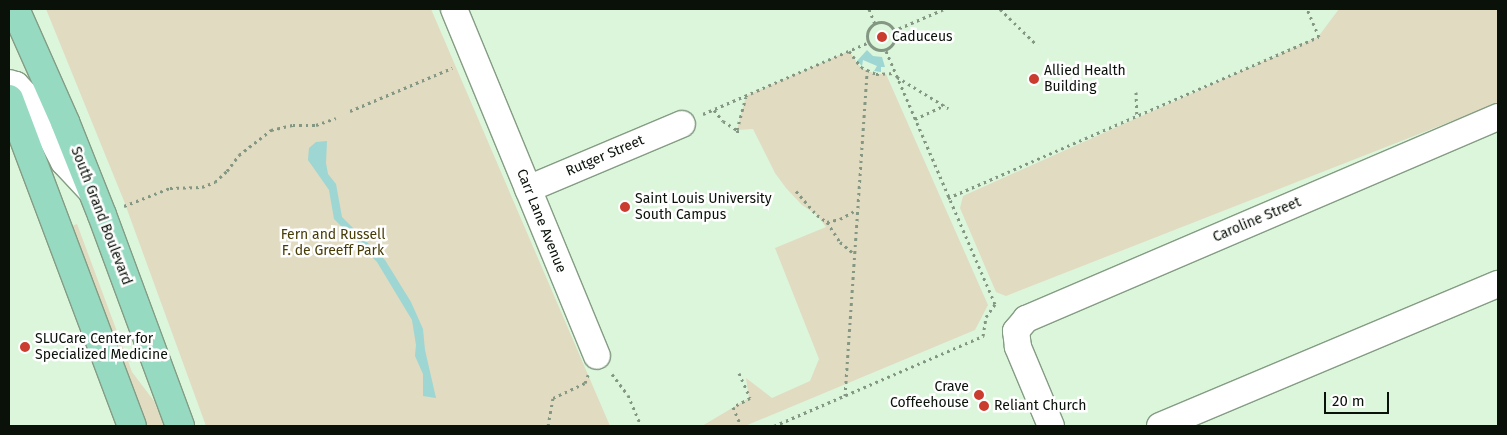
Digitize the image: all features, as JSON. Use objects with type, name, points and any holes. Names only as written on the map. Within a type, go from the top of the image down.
[{"type":"main road","name":"South Grand Boulevard","points":[[15,9],[94,195],[180,426]]},
{"type":"main road","points":[[9,99],[20,148],[132,426]]},
{"type":"street","name":"Carr Lane Avenue","points":[[454,9],[597,356]]},
{"type":"street","points":[[9,83],[16,85],[34,104],[64,162],[94,195]]},
{"type":"street","name":"Caroline Street","points":[[1051,426],[1016,338],[1018,327],[1033,316],[1498,117]]},
{"type":"street","name":"Rutger Street","points":[[528,189],[682,124]]},
{"type":"street","points":[[1160,426],[1498,284]]},
{"type":"path","points":[[869,9],[875,24]]},
{"type":"path","points":[[893,31],[944,9]]},
{"type":"path","points":[[1000,9],[1037,45]]},
{"type":"path","points":[[948,198],[1318,37],[1307,9]]},
{"type":"path","points":[[875,24],[888,25],[893,31],[892,44],[885,49],[874,48],[868,42],[868,34],[875,24]]},
{"type":"path","points":[[682,124],[868,42]]},
{"type":"path","points":[[776,426],[983,336],[983,324],[988,312],[995,304],[885,49]]},
{"type":"path","points":[[849,51],[855,61],[867,70],[876,74],[896,75],[946,106],[915,119]]},
{"type":"path","points":[[350,111],[452,68]]},
{"type":"path","points":[[845,396],[853,253],[867,70]]},
{"type":"path","points":[[1136,92],[1137,117]]},
{"type":"path","points":[[737,130],[746,96]]},
{"type":"path","points":[[714,110],[723,121],[737,130],[739,135]]},
{"type":"path","points":[[123,206],[170,188],[202,187],[215,182],[227,171],[239,155],[271,130],[294,125],[316,125],[336,118]]},
{"type":"path","points":[[796,190],[816,215],[827,222],[840,242],[853,253]]},
{"type":"path","points":[[827,222],[840,219],[856,210]]},
{"type":"path","points":[[988,312],[994,314]]},
{"type":"path","points":[[548,426],[553,398],[585,382],[597,356],[628,395],[641,426]]},
{"type":"path","points":[[740,373],[750,398],[732,407],[741,426]]},
{"type":"green space","name":"Fern and Russell F. de Greeff Park","points":[[46,9],[431,9],[610,426],[206,426],[124,201]]},
{"type":"green space","points":[[1339,9],[1498,9],[1498,103],[1006,296],[996,292],[960,208],[963,196],[1318,37]]},
{"type":"green space","points":[[849,51],[861,68],[876,74],[886,74],[988,305],[975,330],[745,426],[702,426],[749,398],[746,378],[772,398],[810,381],[819,359],[775,248],[826,227],[817,215],[802,205],[786,188],[775,173],[753,129],[737,130],[746,96]]},
{"type":"green space","points":[[77,224],[132,372],[154,401],[164,426],[145,426],[72,226]]},
{"type":"water","points":[[867,50],[873,56],[882,57],[885,67],[881,67],[881,72],[874,71],[877,66],[863,60],[862,66],[857,61]]},
{"type":"water","points":[[327,141],[326,163],[328,174],[336,184],[342,217],[385,260],[411,302],[423,329],[425,350],[436,398],[423,396],[423,374],[415,356],[416,345],[412,320],[377,262],[334,219],[329,190],[308,160],[309,148],[316,142]]},
{"type":"place","name":"Caduceus","points":[[882,37]]},
{"type":"place","name":"Allied Health Building","points":[[1034,79]]},
{"type":"place","name":"Saint Louis University South Campus","points":[[625,207]]},
{"type":"place","name":"SLUCare Center for Specialized Medicine","points":[[25,347]]},
{"type":"place","name":"Crave Coffeehouse","points":[[979,395]]},
{"type":"place","name":"Reliant Church","points":[[984,406]]}]
